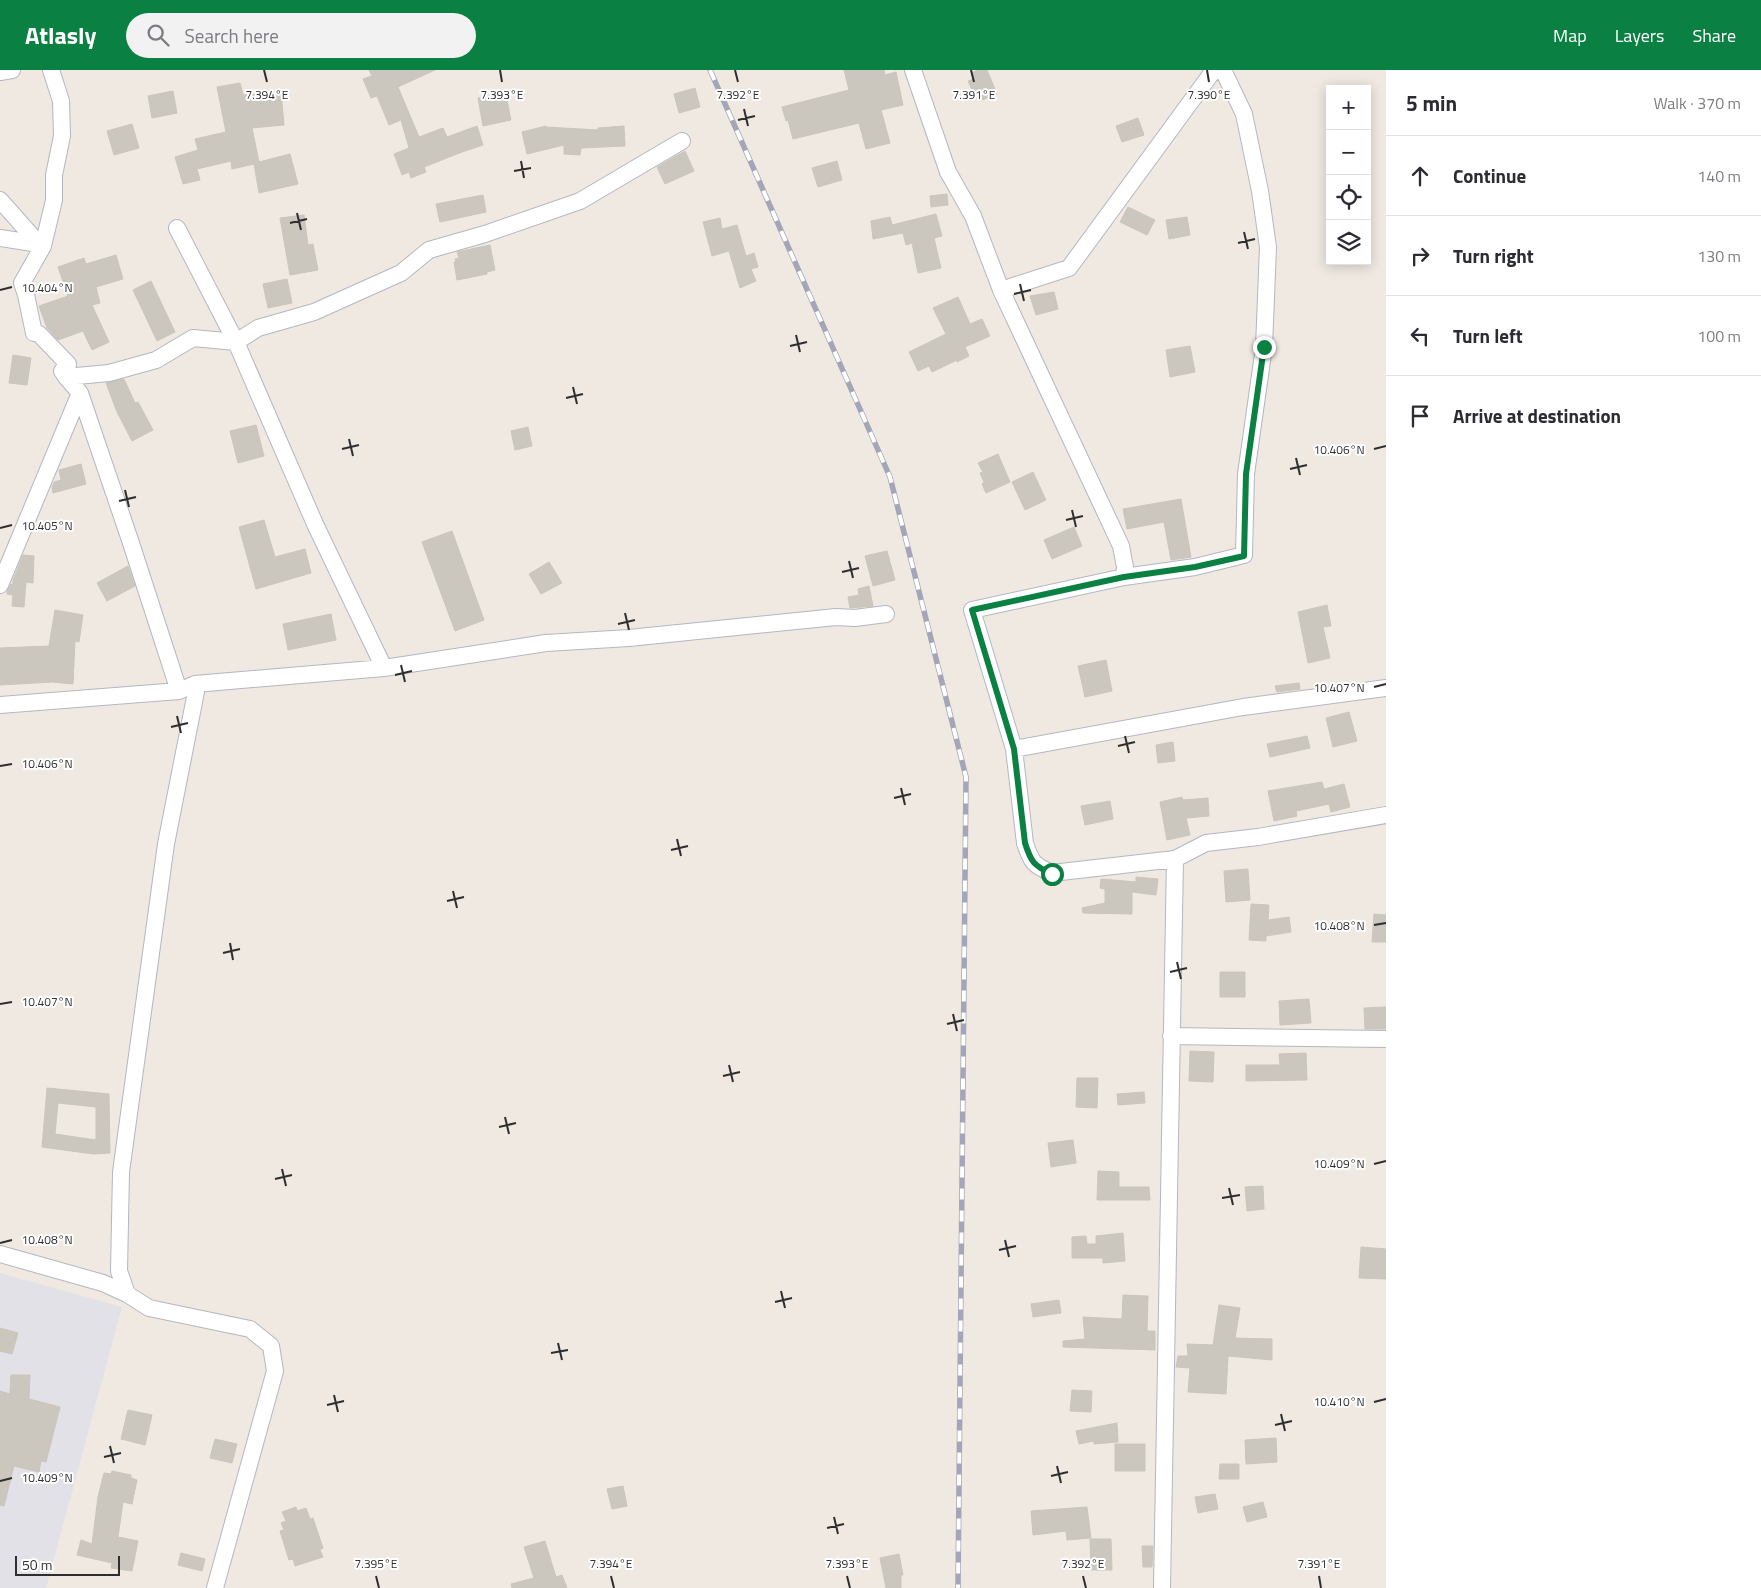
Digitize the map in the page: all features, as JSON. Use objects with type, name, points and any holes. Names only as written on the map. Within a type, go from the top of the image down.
[{"type":"street","points":[[0,72],[12,70]]},
{"type":"street","points":[[51,70],[60,101],[62,136],[54,174],[54,200],[41,245],[22,284],[34,333],[39,334],[68,364],[66,377],[80,393],[132,543],[179,691]]},
{"type":"street","points":[[913,70],[948,172],[973,216],[1002,290],[1121,546],[1125,566],[1124,577]]},
{"type":"street","points":[[1002,290],[1069,268],[1214,70]]},
{"type":"street","points":[[1223,70],[1244,114],[1260,191],[1268,247],[1264,347],[1246,474],[1244,556],[1195,567],[1124,577],[972,610],[1014,749],[1025,843],[1030,858],[1038,868],[1052,874],[1175,859],[1206,843],[1258,837],[1386,814]]},
{"type":"street","points":[[66,377],[109,372],[156,360],[193,338],[236,342],[258,328],[314,312],[401,273],[429,250],[485,234],[580,201],[682,140]]},
{"type":"street","points":[[0,200],[41,245]]},
{"type":"street","points":[[177,228],[236,342],[316,524],[384,668]]},
{"type":"street","points":[[0,238],[41,245]]},
{"type":"street","points":[[0,585],[80,393]]},
{"type":"street","points":[[0,704],[179,691],[196,684],[384,668],[546,643],[629,638],[836,617],[855,618],[886,614]]},
{"type":"street","points":[[127,1294],[119,1271],[121,1172],[166,844],[196,684]]},
{"type":"street","points":[[1014,749],[1243,707],[1386,688]]},
{"type":"street","points":[[1162,1588],[1175,859]]},
{"type":"street","points":[[1171,1036],[1386,1039]]},
{"type":"street","points":[[0,1254],[103,1282],[149,1308],[250,1328],[271,1346],[275,1370],[215,1588]]},
{"type":"shaded area","points":[[0,1273],[122,1307],[46,1588],[0,1588]]},
{"type":"building","points":[[369,70],[435,70],[398,87],[419,137],[443,128],[447,137],[477,126],[483,145],[424,167],[426,172],[411,178],[409,172],[402,175],[394,154],[409,148],[401,120],[389,125],[377,96],[371,98],[363,79],[372,76]]},
{"type":"building","points":[[844,70],[884,70],[885,75],[896,72],[903,105],[881,110],[890,143],[866,149],[859,123],[793,139],[782,107],[849,90]]},
{"type":"building","points":[[978,70],[987,70],[997,94],[982,100],[979,93],[974,95],[968,81],[974,79],[971,73]]},
{"type":"building","points":[[240,83],[243,95],[281,92],[284,125],[252,128],[259,162],[290,154],[298,184],[259,193],[254,164],[232,169],[231,161],[197,169],[200,180],[183,184],[175,157],[198,150],[195,139],[226,132],[217,87]]},
{"type":"building","points":[[695,88],[700,107],[679,113],[674,94]]},
{"type":"building","points":[[173,91],[177,113],[152,118],[148,96]]},
{"type":"building","points":[[501,94],[502,101],[507,100],[511,120],[483,126],[478,98]]},
{"type":"building","points":[[1138,118],[1144,135],[1122,142],[1116,126]]},
{"type":"building","points":[[132,124],[139,148],[114,155],[107,131]]},
{"type":"building","points":[[546,126],[598,130],[598,128],[624,126],[625,146],[581,148],[580,155],[564,154],[564,145],[527,154],[522,132]]},
{"type":"building","points":[[685,151],[694,171],[665,184],[657,167]]},
{"type":"building","points":[[837,161],[842,180],[818,187],[812,168]]},
{"type":"building","points":[[947,194],[948,205],[931,207],[930,196]]},
{"type":"building","points":[[483,195],[486,212],[440,222],[436,204]]},
{"type":"building","points":[[1128,207],[1155,220],[1147,235],[1120,222]]},
{"type":"building","points":[[936,214],[942,236],[934,238],[941,268],[918,273],[912,243],[906,245],[903,233],[873,239],[871,221],[890,217],[892,225]]},
{"type":"building","points":[[304,215],[308,245],[313,244],[318,270],[290,275],[280,218]]},
{"type":"building","points":[[1187,217],[1190,235],[1169,239],[1166,220]]},
{"type":"building","points":[[720,218],[722,229],[737,225],[746,256],[754,253],[758,267],[751,269],[756,281],[740,288],[729,251],[712,256],[703,222]]},
{"type":"building","points":[[490,245],[495,270],[487,272],[487,274],[457,280],[454,262],[456,262],[455,259],[459,258],[457,252]]},
{"type":"building","points":[[116,255],[123,279],[96,287],[100,303],[92,305],[109,342],[92,350],[83,331],[58,340],[47,328],[39,306],[68,296],[58,267],[84,258],[86,264]]},
{"type":"building","points":[[287,279],[292,303],[268,308],[263,284]]},
{"type":"building","points":[[151,281],[175,332],[157,341],[133,290]]},
{"type":"building","points":[[1054,292],[1058,309],[1036,315],[1030,296]]},
{"type":"building","points":[[958,297],[970,324],[982,319],[990,336],[965,347],[969,356],[957,362],[957,360],[932,372],[929,366],[918,371],[909,352],[946,334],[933,308]]},
{"type":"building","points":[[1190,346],[1195,372],[1170,377],[1166,350]]},
{"type":"building","points":[[13,355],[31,358],[27,385],[9,383]]},
{"type":"building","points":[[124,379],[135,403],[138,402],[153,430],[132,441],[117,412],[106,383]]},
{"type":"building","points":[[256,425],[264,456],[238,463],[230,431]]},
{"type":"building","points":[[528,427],[532,446],[515,450],[511,431]]},
{"type":"building","points":[[998,454],[1010,482],[986,493],[980,473],[983,472],[978,463]]},
{"type":"building","points":[[81,464],[86,484],[53,493],[52,487],[54,482],[61,480],[59,470]]},
{"type":"building","points":[[1033,472],[1046,500],[1025,510],[1012,482]]},
{"type":"building","points":[[1181,499],[1191,557],[1171,560],[1164,522],[1127,529],[1123,509]]},
{"type":"building","points":[[264,520],[275,557],[305,549],[311,573],[256,589],[239,527]]},
{"type":"building","points":[[1074,527],[1082,546],[1052,559],[1044,540]]},
{"type":"building","points":[[452,531],[484,620],[455,631],[422,542]]},
{"type":"building","points":[[887,551],[895,580],[873,586],[865,556]]},
{"type":"building","points":[[23,555],[34,556],[33,583],[26,582],[24,607],[12,606],[13,595],[7,594],[7,592],[11,584],[13,584]]},
{"type":"building","points":[[549,562],[562,583],[541,594],[529,574]]},
{"type":"building","points":[[128,566],[135,586],[107,601],[97,583]]},
{"type":"building","points":[[869,586],[873,606],[850,608],[848,597],[859,595],[858,589]]},
{"type":"building","points":[[1327,605],[1331,626],[1323,627],[1330,658],[1308,663],[1298,612]]},
{"type":"building","points":[[55,610],[83,615],[79,642],[75,641],[73,684],[52,682],[0,685],[0,648],[49,646]]},
{"type":"building","points":[[331,614],[336,640],[288,650],[283,624]]},
{"type":"building","points":[[1106,660],[1112,691],[1085,697],[1078,666]]},
{"type":"building","points":[[1299,683],[1300,689],[1277,692],[1275,686]]},
{"type":"building","points":[[1349,712],[1357,741],[1333,747],[1326,718]]},
{"type":"building","points":[[1307,736],[1310,748],[1270,757],[1267,744]]},
{"type":"building","points":[[1173,742],[1175,761],[1158,763],[1156,745]]},
{"type":"building","points":[[1322,782],[1324,789],[1344,784],[1350,807],[1331,812],[1329,804],[1296,811],[1297,816],[1274,821],[1268,791]]},
{"type":"building","points":[[1182,797],[1183,800],[1208,798],[1209,816],[1186,818],[1190,835],[1167,840],[1160,802]]},
{"type":"building","points":[[1110,801],[1113,819],[1085,825],[1081,806]]},
{"type":"building","points":[[1248,869],[1250,900],[1226,902],[1224,871]]},
{"type":"building","points":[[1136,877],[1158,879],[1156,895],[1132,892],[1132,914],[1083,913],[1082,908],[1105,903],[1105,889],[1100,888],[1101,879],[1136,882]]},
{"type":"building","points":[[1251,904],[1269,905],[1268,920],[1289,917],[1291,932],[1266,936],[1266,941],[1249,940]]},
{"type":"building","points":[[1374,914],[1386,915],[1386,942],[1372,942]]},
{"type":"building","points":[[1220,972],[1245,972],[1245,997],[1220,997]]},
{"type":"building","points":[[1309,999],[1311,1023],[1280,1025],[1279,1001]]},
{"type":"building","points":[[1386,1007],[1386,1029],[1365,1029],[1364,1008]]},
{"type":"building","points":[[1190,1051],[1214,1052],[1213,1082],[1189,1081]]},
{"type":"building","points":[[1306,1053],[1307,1080],[1246,1081],[1246,1065],[1280,1065],[1279,1054]]},
{"type":"building","points":[[1077,1078],[1098,1078],[1097,1108],[1076,1107]]},
{"type":"building","points":[[47,1088],[109,1094],[110,1153],[93,1154],[42,1147]],"holes":[[[58,1103],[96,1107],[96,1140],[55,1134]]]},
{"type":"building","points":[[1144,1092],[1145,1103],[1118,1105],[1117,1094]]},
{"type":"building","points":[[1073,1140],[1076,1163],[1051,1167],[1048,1143]]},
{"type":"building","points":[[1098,1171],[1119,1172],[1119,1187],[1149,1187],[1150,1200],[1097,1200]]},
{"type":"building","points":[[1263,1186],[1264,1209],[1247,1211],[1245,1187]]},
{"type":"building","points":[[1123,1233],[1125,1261],[1103,1263],[1103,1258],[1072,1258],[1072,1237],[1086,1236],[1087,1244],[1096,1244],[1096,1236]]},
{"type":"building","points":[[1361,1247],[1386,1249],[1386,1279],[1359,1278]]},
{"type":"building","points":[[1123,1295],[1148,1296],[1147,1331],[1155,1331],[1155,1350],[1063,1347],[1063,1341],[1085,1339],[1083,1317],[1122,1319]]},
{"type":"building","points":[[1059,1300],[1061,1313],[1033,1317],[1031,1304]]},
{"type":"building","points":[[1219,1305],[1240,1308],[1235,1338],[1272,1339],[1272,1360],[1228,1356],[1226,1394],[1188,1392],[1190,1368],[1176,1367],[1178,1356],[1188,1356],[1187,1344],[1213,1345]]},
{"type":"building","points":[[0,1328],[18,1333],[12,1354],[0,1351]]},
{"type":"building","points":[[11,1375],[30,1375],[29,1399],[60,1407],[46,1462],[41,1461],[39,1472],[14,1466],[4,1506],[0,1505],[0,1391],[10,1394]]},
{"type":"building","points":[[1072,1390],[1092,1391],[1091,1412],[1070,1411]]},
{"type":"building","points":[[128,1410],[152,1415],[145,1445],[121,1439]]},
{"type":"building","points":[[1117,1423],[1118,1442],[1094,1444],[1094,1441],[1079,1444],[1076,1431]]},
{"type":"building","points":[[1276,1438],[1277,1462],[1246,1464],[1245,1440]]},
{"type":"building","points":[[215,1439],[237,1444],[232,1463],[210,1458]]},
{"type":"building","points":[[1115,1444],[1145,1444],[1145,1471],[1115,1471]]},
{"type":"building","points":[[1220,1464],[1239,1464],[1239,1479],[1219,1479]]},
{"type":"building","points":[[112,1471],[131,1475],[131,1478],[137,1480],[132,1504],[123,1502],[118,1537],[138,1541],[132,1571],[111,1568],[112,1563],[77,1555],[81,1540],[92,1544],[98,1497],[104,1473],[111,1474]]},
{"type":"building","points":[[623,1486],[627,1506],[612,1509],[607,1489]]},
{"type":"building","points":[[1215,1494],[1218,1509],[1198,1513],[1195,1497]]},
{"type":"building","points":[[1263,1502],[1267,1517],[1247,1522],[1243,1507]]},
{"type":"building","points":[[296,1507],[297,1511],[306,1508],[310,1519],[313,1518],[323,1548],[320,1550],[323,1557],[295,1566],[293,1559],[289,1560],[280,1531],[284,1530],[281,1523],[286,1521],[282,1512]]},
{"type":"building","points":[[1087,1507],[1091,1538],[1067,1540],[1066,1531],[1033,1535],[1031,1511]]},
{"type":"building","points":[[1090,1539],[1111,1539],[1112,1570],[1091,1570]]},
{"type":"building","points":[[545,1541],[556,1577],[562,1575],[567,1588],[512,1588],[511,1584],[534,1578],[524,1547]]},
{"type":"building","points":[[1142,1546],[1153,1546],[1152,1567],[1143,1567]]},
{"type":"building","points":[[181,1553],[205,1559],[202,1571],[178,1565]]},
{"type":"building","points":[[899,1554],[903,1575],[901,1575],[901,1588],[886,1588],[880,1558]]},
{"type":"railway","points":[[710,70],[890,477],[966,777],[958,1588]]},
{"type":"route","points":[[1052,874],[1038,868],[1030,858],[1025,843],[1014,749],[972,610],[1124,577],[1195,567],[1244,556],[1246,474],[1264,347]]}]
